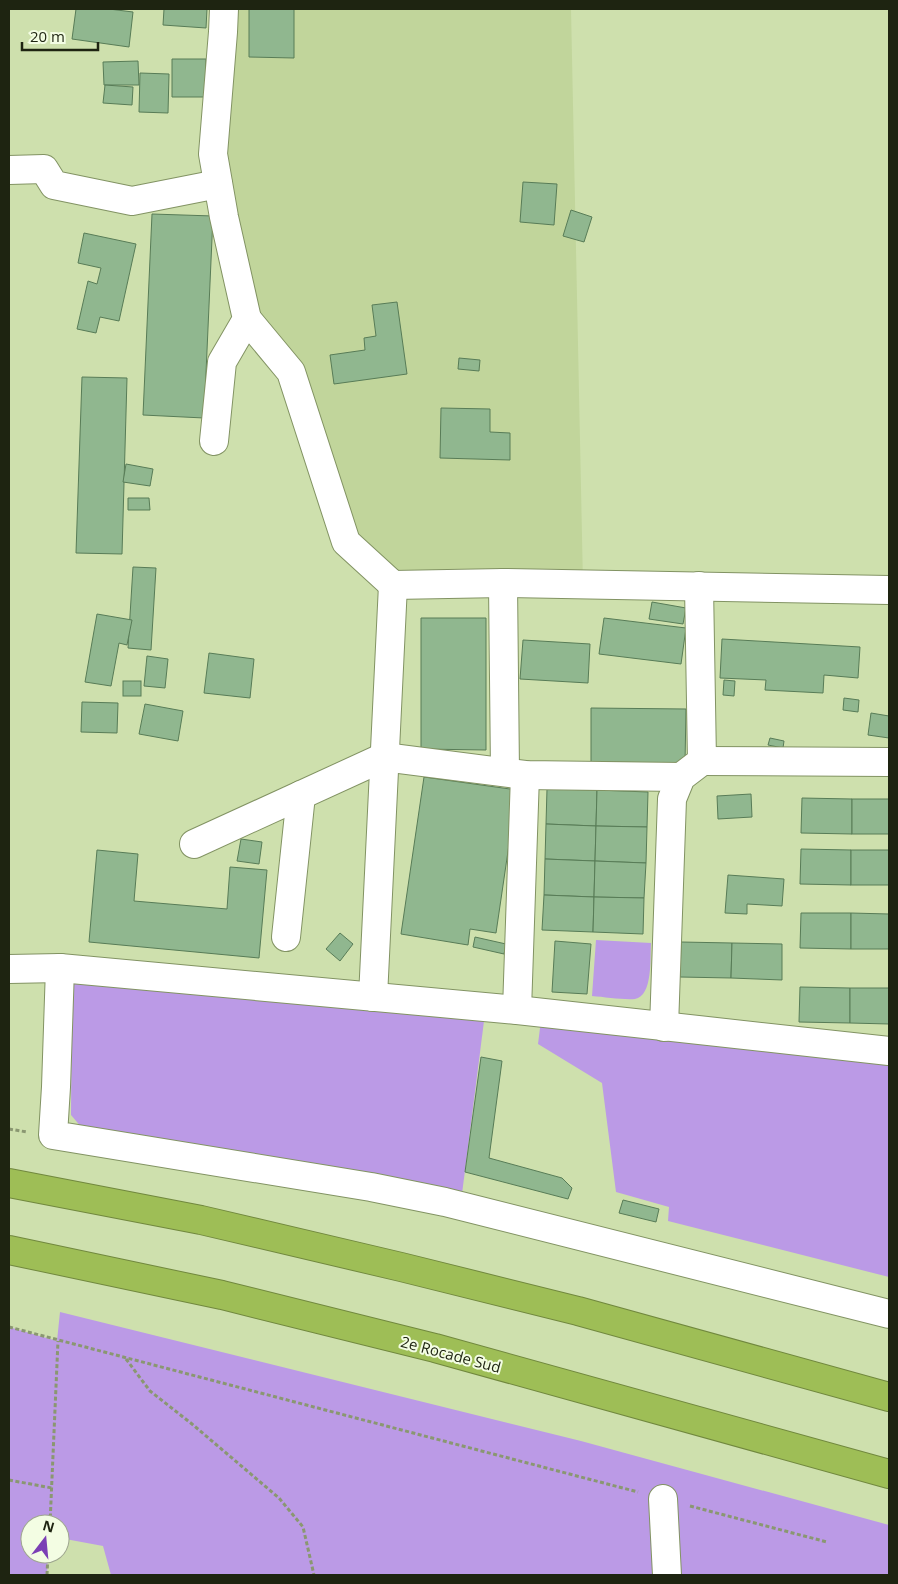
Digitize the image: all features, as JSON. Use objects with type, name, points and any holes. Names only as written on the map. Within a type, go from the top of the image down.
[{"type":"highway","points":[[9,1183],[201,1220],[410,1269],[578,1311],[889,1397]]},
{"type":"highway","name":"2e Rocade Sud","points":[[9,1250],[222,1296],[435,1348],[889,1474]]},
{"type":"street","points":[[224,9],[213,154],[224,217],[247,319],[291,372],[346,542],[393,584],[503,583],[889,590]]},
{"type":"street","points":[[9,170],[44,170],[54,185],[132,201],[218,184]]},
{"type":"street","points":[[214,441],[222,362],[247,319]]},
{"type":"street","points":[[503,583],[515,774],[517,1010]]},
{"type":"street","points":[[372,997],[393,584]]},
{"type":"street","points":[[699,586],[702,761]]},
{"type":"street","points":[[194,844],[384,757],[515,774],[681,778]]},
{"type":"street","points":[[664,1027],[672,799],[681,778],[702,761],[889,762]]},
{"type":"street","points":[[286,937],[301,795]]},
{"type":"street","points":[[60,968],[53,1135],[371,1187],[445,1202],[889,1314]]},
{"type":"street","points":[[9,969],[60,968],[517,1010],[889,1051]]},
{"type":"street","points":[[663,1499],[667,1575]]},
{"type":"path","points":[[9,1327],[827,1542]]},
{"type":"path","points":[[51,1514],[58,1341]]},
{"type":"path","points":[[126,1358],[150,1391],[280,1498],[302,1527],[314,1575]]},
{"type":"path","points":[[9,1480],[52,1488]]},
{"type":"shaded area","points":[[219,9],[571,9],[583,584],[393,585],[346,542],[291,372],[247,319],[224,217]]},
{"type":"shaded area","points":[[596,940],[651,943],[648,984],[641,996],[635,999],[620,999],[592,996]]},
{"type":"shaded area","points":[[72,979],[484,1021],[462,1194],[82,1128],[71,1115]]},
{"type":"shaded area","points":[[541,1020],[889,1060],[889,1277],[668,1221],[669,1207],[616,1192],[602,1083],[538,1044]]},
{"type":"shaded area","points":[[60,1312],[581,1441],[889,1525],[889,1575],[111,1575],[103,1546],[70,1540],[70,1514],[20,1514],[20,1564],[48,1564],[47,1575],[9,1575],[9,1327],[57,1341]]},
{"type":"building","points":[[76,9],[109,9],[133,12],[129,47],[72,39]]},
{"type":"building","points":[[164,9],[207,9],[206,28],[163,25]]},
{"type":"building","points":[[249,9],[294,9],[294,58],[249,57]]},
{"type":"building","points":[[172,59],[206,59],[205,97],[172,97]]},
{"type":"building","points":[[138,61],[139,85],[104,85],[103,62]]},
{"type":"building","points":[[140,73],[169,74],[168,113],[139,112]]},
{"type":"building","points":[[105,85],[133,87],[132,105],[103,103]]},
{"type":"building","points":[[523,182],[557,184],[554,225],[520,222]]},
{"type":"building","points":[[571,210],[592,217],[584,242],[563,236]]},
{"type":"building","points":[[152,214],[213,216],[204,418],[143,415]]},
{"type":"building","points":[[84,233],[136,244],[119,321],[100,317],[96,333],[77,329],[88,281],[97,284],[101,268],[78,263]]},
{"type":"building","points":[[397,302],[407,374],[334,384],[330,355],[365,350],[364,338],[376,336],[372,305]]},
{"type":"building","points":[[459,358],[480,360],[479,371],[458,369]]},
{"type":"building","points":[[82,377],[127,378],[122,554],[76,553]]},
{"type":"building","points":[[441,408],[490,409],[490,432],[510,433],[510,460],[440,458]]},
{"type":"building","points":[[126,464],[153,469],[150,486],[123,482]]},
{"type":"building","points":[[128,498],[149,498],[150,510],[128,510]]},
{"type":"building","points":[[133,567],[156,568],[151,650],[128,648]]},
{"type":"building","points":[[652,602],[686,608],[683,624],[649,619]]},
{"type":"building","points":[[97,614],[132,620],[127,645],[119,643],[111,686],[85,682]]},
{"type":"building","points":[[421,618],[486,618],[486,750],[421,749]]},
{"type":"building","points":[[604,618],[686,628],[681,664],[599,654]]},
{"type":"building","points":[[722,639],[860,647],[858,678],[824,675],[823,693],[765,690],[766,680],[720,678]]},
{"type":"building","points":[[523,640],[590,644],[588,683],[520,679]]},
{"type":"building","points":[[209,653],[254,659],[250,698],[204,693]]},
{"type":"building","points":[[147,656],[168,659],[165,688],[144,686]]},
{"type":"building","points":[[724,680],[735,681],[734,696],[723,695]]},
{"type":"building","points":[[123,681],[141,681],[141,696],[123,696]]},
{"type":"building","points":[[844,698],[859,700],[858,712],[843,710]]},
{"type":"building","points":[[82,702],[118,703],[117,733],[81,732]]},
{"type":"building","points":[[145,704],[183,711],[178,741],[139,734]]},
{"type":"building","points":[[591,708],[686,709],[685,763],[591,762]]},
{"type":"building","points":[[871,713],[889,716],[889,738],[868,735]]},
{"type":"building","points":[[770,738],[784,741],[783,748],[768,745]]},
{"type":"building","points":[[424,777],[517,790],[496,933],[470,929],[468,945],[401,934]]},
{"type":"building","points":[[547,789],[597,790],[596,826],[546,824]]},
{"type":"building","points":[[597,790],[648,792],[647,827],[596,826]]},
{"type":"building","points":[[751,794],[752,817],[718,819],[717,796]]},
{"type":"building","points":[[802,798],[852,799],[852,834],[801,833]]},
{"type":"building","points":[[852,799],[889,799],[889,834],[852,834]]},
{"type":"building","points":[[546,824],[596,826],[595,861],[545,859]]},
{"type":"building","points":[[596,826],[647,827],[646,863],[595,861]]},
{"type":"building","points":[[241,839],[262,842],[259,864],[237,861]]},
{"type":"building","points":[[801,849],[851,850],[851,885],[800,884]]},
{"type":"building","points":[[97,850],[138,854],[134,901],[227,909],[230,867],[267,870],[259,958],[89,942]]},
{"type":"building","points":[[851,850],[889,850],[889,885],[851,885]]},
{"type":"building","points":[[545,859],[595,861],[594,897],[544,895]]},
{"type":"building","points":[[595,861],[646,863],[644,898],[594,897]]},
{"type":"building","points":[[728,875],[784,879],[782,906],[747,904],[747,914],[725,913]]},
{"type":"building","points":[[544,895],[594,897],[593,932],[542,930]]},
{"type":"building","points":[[594,897],[644,898],[643,934],[593,932]]},
{"type":"building","points":[[801,913],[851,913],[851,949],[800,948]]},
{"type":"building","points":[[851,913],[889,914],[889,949],[851,949]]},
{"type":"building","points":[[340,933],[353,944],[340,961],[326,949]]},
{"type":"building","points":[[475,937],[506,944],[504,954],[473,947]]},
{"type":"building","points":[[555,941],[591,944],[587,994],[552,992]]},
{"type":"building","points":[[681,942],[732,943],[731,978],[680,977]]},
{"type":"building","points":[[732,943],[782,944],[782,980],[731,978]]},
{"type":"building","points":[[800,987],[850,988],[850,1023],[799,1022]]},
{"type":"building","points":[[850,988],[889,988],[889,1024],[850,1023]]},
{"type":"building","points":[[481,1057],[502,1061],[489,1158],[562,1178],[572,1188],[568,1199],[465,1172]]},
{"type":"building","points":[[623,1200],[659,1209],[656,1222],[619,1213]]}]
